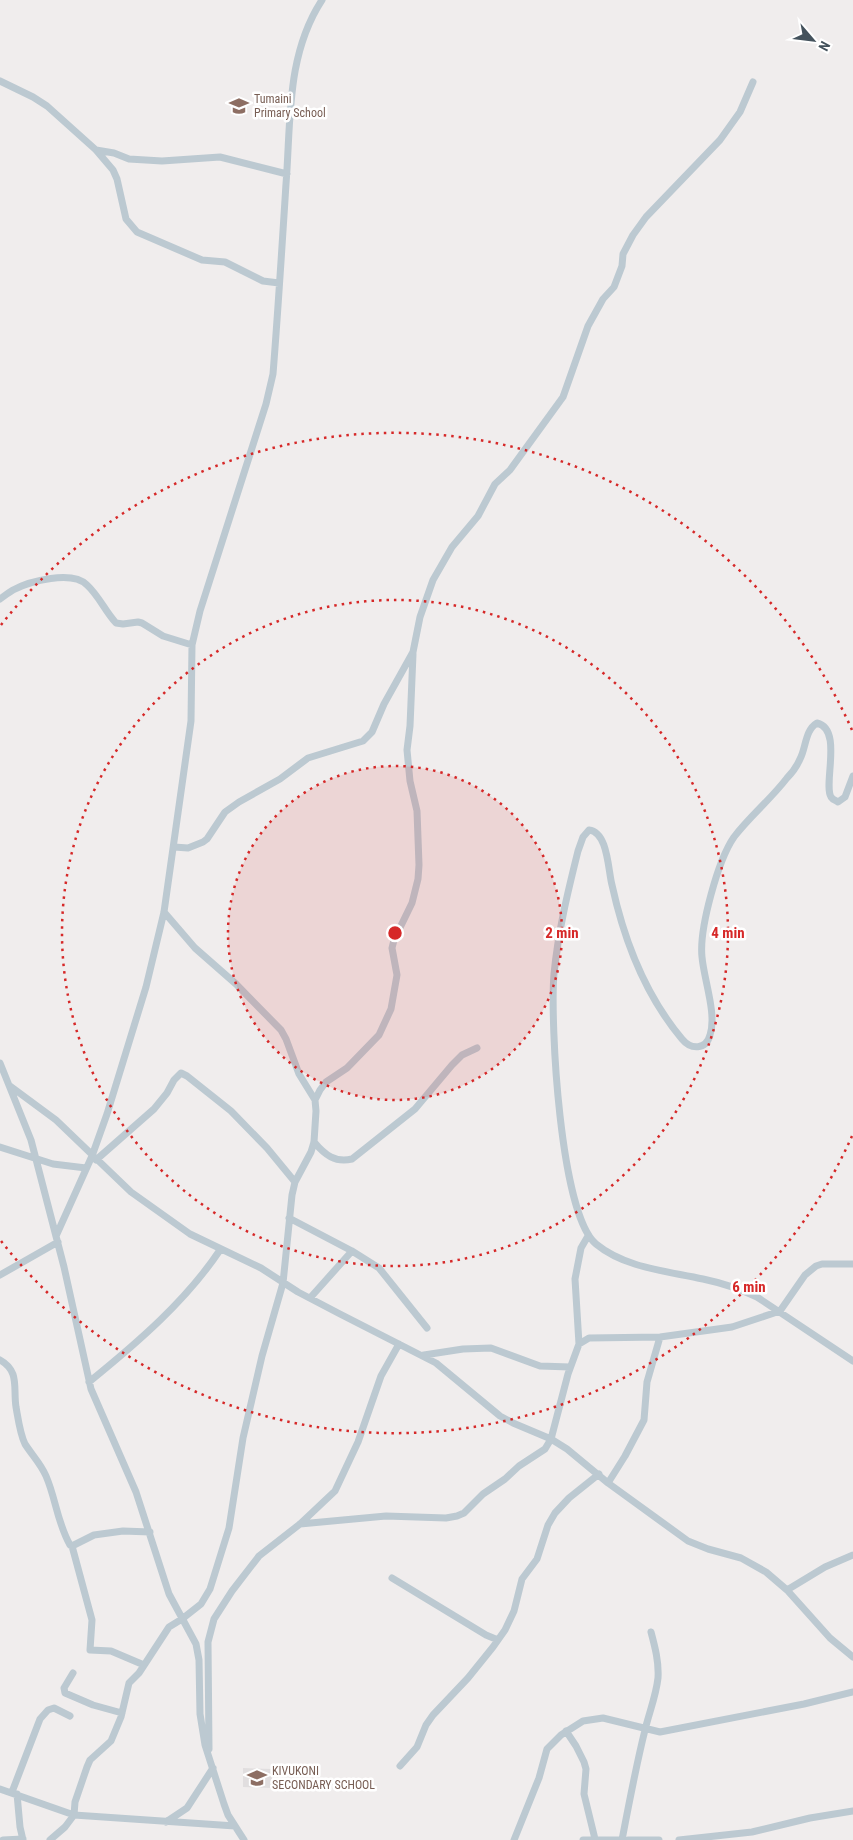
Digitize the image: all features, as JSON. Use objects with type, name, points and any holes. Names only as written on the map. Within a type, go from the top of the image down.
[{"type":"street","points":[[94,1158],[146,987],[164,912],[190,721],[192,645],[200,611],[266,404],[272,374],[291,100],[297,60],[302,42],[322,0]]},
{"type":"street","points":[[0,81],[47,106],[96,150],[113,170],[117,179],[126,219],[137,232],[202,260],[225,262],[263,281],[279,283]]},
{"type":"street","points":[[50,1840],[65,1827],[74,1815],[75,1802],[89,1761],[111,1741],[122,1713],[129,1683],[144,1665],[167,1629],[182,1619],[206,1597],[222,1552],[228,1528],[237,1469],[249,1412],[262,1356],[283,1283],[292,1194],[295,1182],[307,1162],[314,1142],[315,1100],[326,1082],[348,1068],[379,1035],[391,1009],[397,976],[392,948],[412,903],[419,865],[417,811],[410,781],[407,750],[410,726],[413,652],[420,618],[437,572],[452,548],[478,516],[495,484],[510,470],[563,397],[588,326],[596,310],[614,287],[622,266],[623,254],[633,235],[646,217],[720,140],[740,112],[753,82]]},
{"type":"street","points":[[96,150],[114,153],[129,159],[162,161],[220,157],[287,174]]},
{"type":"street","points":[[0,599],[12,590],[28,584],[72,577],[88,585],[116,623],[138,622],[163,636],[192,645]]},
{"type":"street","points":[[174,847],[188,848],[203,842],[230,808],[280,779],[304,760],[368,738],[384,704],[413,652]]},
{"type":"street","points":[[853,776],[846,797],[838,802],[833,799],[830,792],[831,767],[829,738],[826,728],[823,724],[817,723],[811,726],[800,760],[788,778],[733,839],[724,855],[704,928],[702,954],[712,1018],[710,1036],[706,1044],[700,1048],[693,1047],[683,1040],[664,1014],[632,956],[616,905],[605,848],[600,836],[595,831],[589,830],[583,837],[573,873],[557,949],[553,1001],[557,1070],[566,1161],[576,1204],[588,1236],[615,1256],[644,1267],[706,1280],[757,1297],[853,1361]]},
{"type":"street","points":[[164,912],[195,948],[236,984],[281,1030],[299,1074],[315,1100]]},
{"type":"street","points":[[314,1142],[328,1157],[345,1161],[352,1159],[415,1109],[462,1055],[477,1048]]},
{"type":"street","points":[[0,1063],[27,1128],[37,1160],[89,1382],[103,1419],[132,1481],[170,1594],[196,1644],[198,1652],[201,1728],[224,1804],[240,1838]]},
{"type":"street","points":[[0,1276],[57,1239],[86,1168],[94,1158],[154,1109],[181,1072],[231,1111],[262,1143],[295,1182]]},
{"type":"street","points":[[10,1086],[56,1120],[131,1192],[200,1240],[261,1268],[310,1298],[424,1356],[448,1371],[500,1416],[551,1439],[578,1457],[608,1482],[688,1541],[748,1561],[766,1572],[787,1590],[830,1638],[853,1657]]},
{"type":"street","points":[[0,1146],[37,1160],[68,1167],[86,1168]]},
{"type":"street","points":[[289,1218],[352,1251],[381,1270],[427,1328]]},
{"type":"street","points":[[300,1524],[386,1516],[446,1518],[457,1516],[464,1513],[483,1494],[505,1479],[523,1463],[540,1453],[551,1439],[570,1367],[579,1344],[575,1279],[581,1248],[588,1236]]},
{"type":"street","points":[[89,1382],[154,1325],[195,1284],[220,1250]]},
{"type":"street","points":[[310,1298],[352,1251]]},
{"type":"street","points":[[579,1344],[589,1338],[660,1337],[732,1327],[780,1311],[800,1281],[816,1266],[822,1264],[853,1264]]},
{"type":"street","points":[[608,1482],[626,1456],[644,1420],[647,1382],[660,1337]]},
{"type":"street","points":[[209,1757],[208,1642],[214,1620],[250,1566],[329,1498],[340,1483],[358,1442],[381,1376],[399,1344]]},
{"type":"street","points":[[424,1356],[463,1349],[491,1348],[540,1366],[570,1367]]},
{"type":"street","points":[[0,1360],[12,1370],[16,1407],[24,1440],[46,1475],[62,1531],[72,1546],[92,1620],[90,1650],[112,1651],[144,1665]]},
{"type":"street","points":[[400,1766],[417,1746],[433,1715],[454,1694],[498,1640],[510,1620],[522,1579],[537,1558],[552,1518],[566,1500],[599,1474]]},
{"type":"street","points":[[72,1546],[94,1535],[123,1531],[150,1532]]},
{"type":"street","points":[[787,1590],[825,1567],[853,1555]]},
{"type":"street","points":[[392,1578],[486,1635],[498,1640]]},
{"type":"street","points":[[583,1840],[620,1840],[658,1677],[656,1651],[651,1632]]},
{"type":"street","points":[[72,1673],[64,1688],[65,1692],[93,1705],[122,1713]]},
{"type":"street","points":[[514,1840],[538,1778],[545,1752],[566,1731],[583,1721],[598,1717],[660,1732],[804,1704],[853,1692]]},
{"type":"street","points":[[3,1840],[23,1840],[14,1793],[40,1719],[45,1712],[54,1708],[70,1716]]},
{"type":"street","points":[[566,1731],[576,1746],[586,1769],[584,1794],[595,1839]]},
{"type":"street","points":[[166,1822],[187,1808],[213,1768]]},
{"type":"street","points":[[0,1789],[74,1815],[235,1826]]},
{"type":"street","points":[[679,1840],[752,1832],[810,1818],[853,1811]]},
{"type":"street","points":[[628,1840],[659,1840]]},
{"type":"shaded area","name":"KIVUKONI SECONDARY SCHOOL","points":[[243,1768],[272,1769],[272,1788],[243,1787]]},
{"type":"place","name":"Tumaini Primary School","points":[[239,106]]},
{"type":"place","name":"KIVUKONI SECONDARY SCHOOL","points":[[257,1778]]}]
